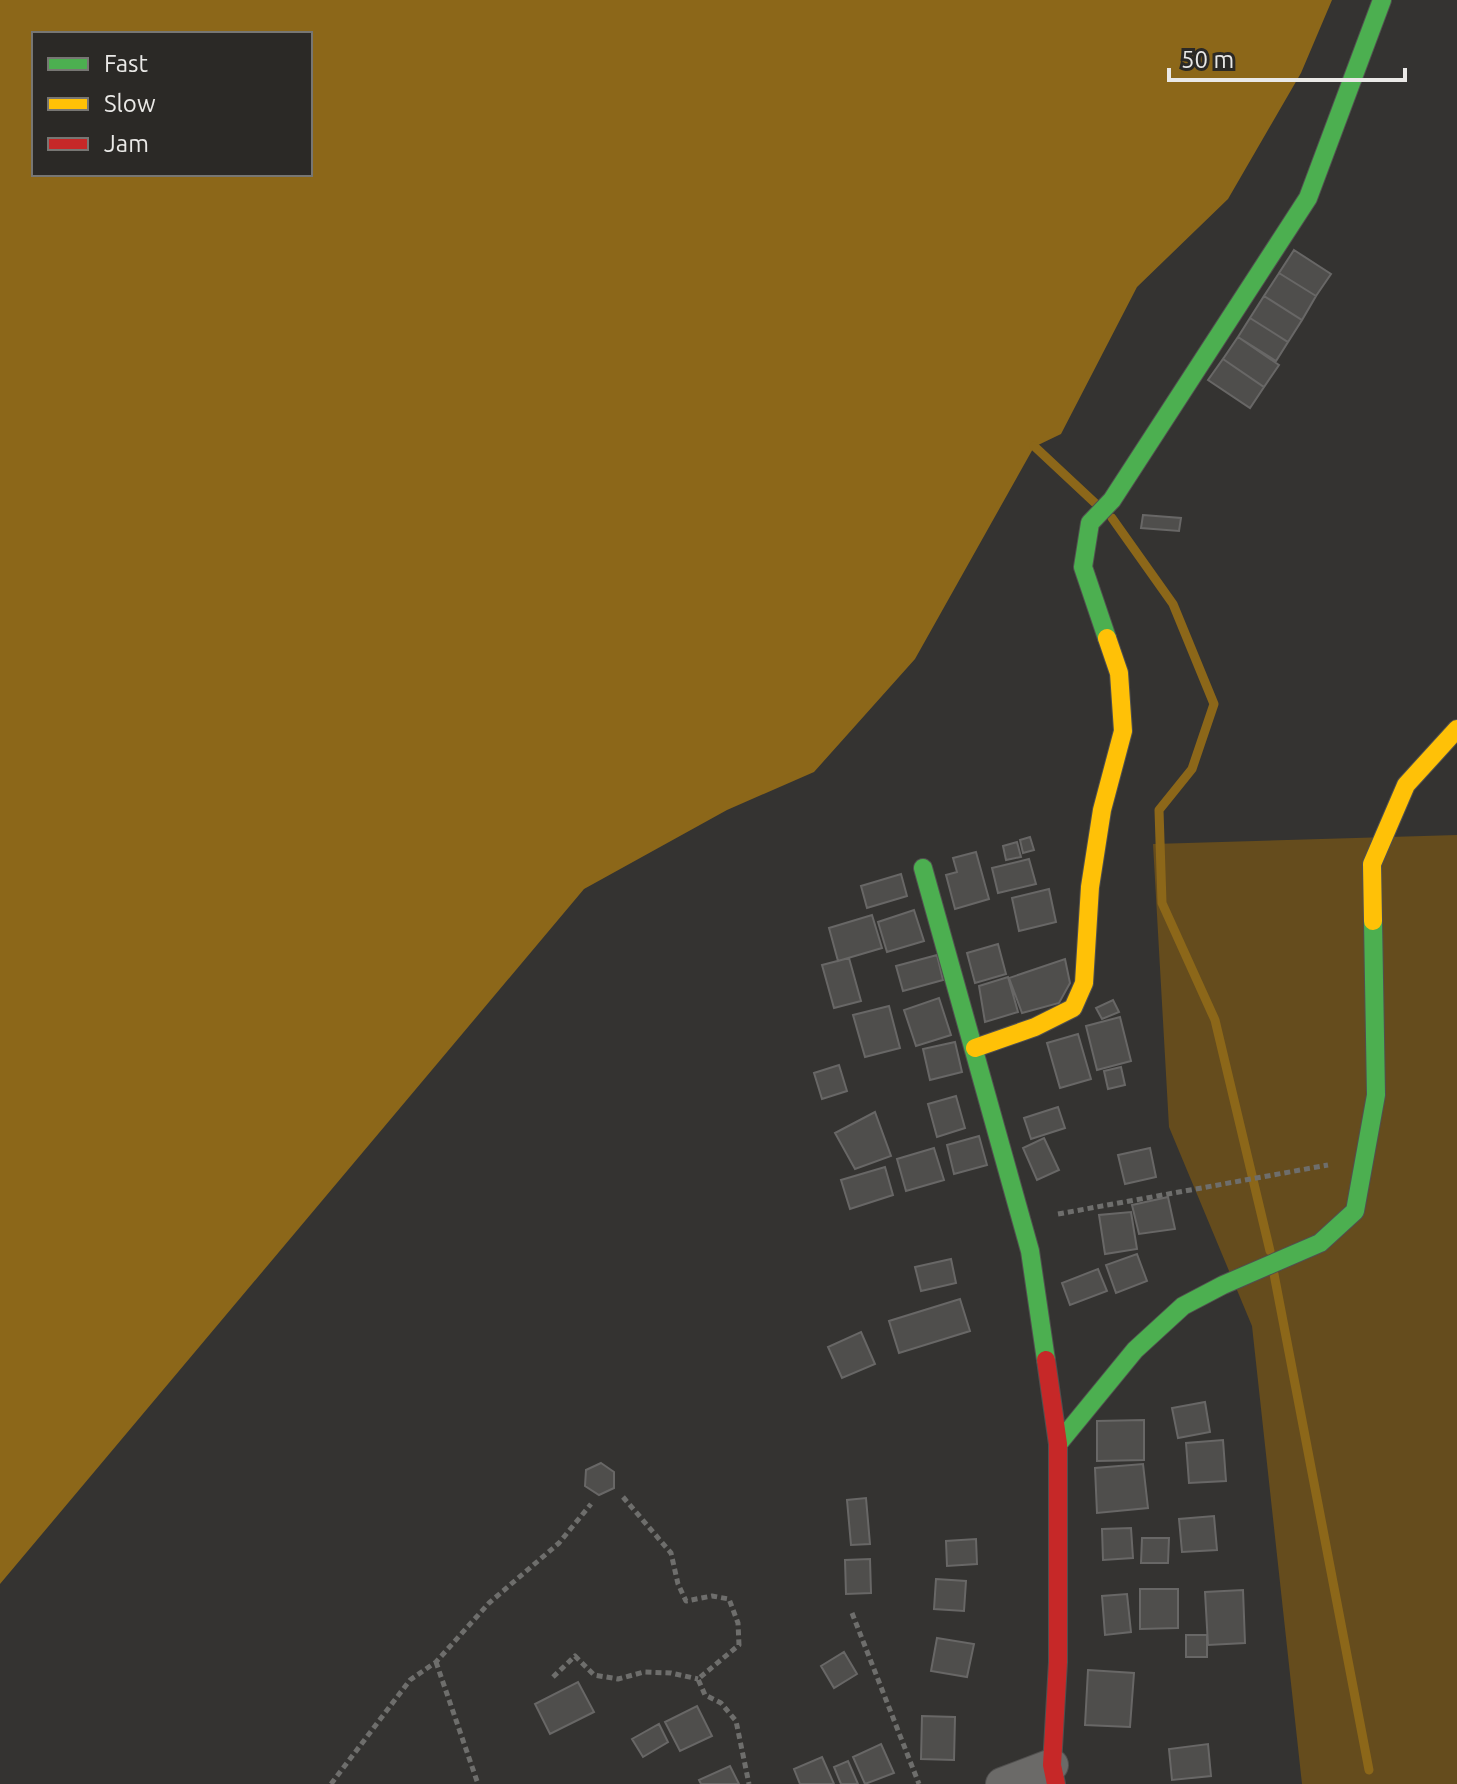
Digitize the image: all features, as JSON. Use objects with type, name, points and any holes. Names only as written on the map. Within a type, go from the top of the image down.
[{"type":"street","points":[[975,1048],[1035,1027],[1073,1008],[1084,983],[1090,887],[1102,810],[1123,731],[1119,673],[1083,567],[1090,523],[1112,500],[1308,198],[1382,0]]},
{"type":"street","points":[[1058,1444],[1135,1350],[1183,1306],[1320,1243],[1355,1211],[1376,1095],[1372,864],[1406,785],[1457,729]]},
{"type":"street","points":[[923,868],[1030,1251],[1058,1444],[1058,1662],[1054,1775],[1002,1784]]},
{"type":"path","points":[[1021,1220],[1318,1166]]},
{"type":"path","points":[[623,1497],[671,1553],[678,1584],[686,1601],[712,1596],[729,1599],[738,1623],[739,1645],[698,1679]]},
{"type":"path","points":[[331,1784],[410,1680],[436,1662],[489,1603],[559,1543],[591,1504]]},
{"type":"path","points":[[852,1613],[919,1784]]},
{"type":"path","points":[[553,1677],[575,1656],[594,1675],[618,1679],[644,1672],[671,1673],[698,1679]]},
{"type":"path","points":[[436,1662],[478,1784]]},
{"type":"path","points":[[698,1679],[705,1695],[721,1703],[736,1721],[749,1784]]},
{"type":"shaded area","points":[[0,0],[1332,0],[1301,73],[1228,199],[1137,287],[1061,434],[1034,447],[915,659],[814,772],[727,810],[584,889],[0,1584]]},
{"type":"shaded area","points":[[1457,835],[1457,1784],[1302,1784],[1252,1326],[1169,1127],[1153,844]]},
{"type":"building","points":[[1294,250],[1331,274],[1316,296],[1279,273]]},
{"type":"building","points":[[1279,273],[1316,296],[1302,320],[1264,296]]},
{"type":"building","points":[[1264,296],[1302,320],[1288,342],[1250,318]]},
{"type":"building","points":[[1250,318],[1288,342],[1276,361],[1238,337]]},
{"type":"building","points":[[1238,337],[1279,365],[1264,387],[1223,359]]},
{"type":"building","points":[[1223,359],[1264,387],[1250,408],[1208,380]]},
{"type":"building","points":[[1143,515],[1181,518],[1179,531],[1141,528]]},
{"type":"building","points":[[1030,837],[1034,850],[1023,853],[1020,840]]},
{"type":"building","points":[[1017,842],[1021,857],[1006,860],[1003,846]]},
{"type":"building","points":[[976,852],[989,899],[955,909],[946,875],[957,872],[953,858]]},
{"type":"building","points":[[1029,859],[1036,884],[998,893],[992,868]]},
{"type":"building","points":[[901,874],[907,896],[867,908],[861,886]]},
{"type":"building","points":[[1049,889],[1056,922],[1019,931],[1012,898]]},
{"type":"building","points":[[914,910],[924,941],[887,952],[878,922]]},
{"type":"building","points":[[872,915],[882,948],[838,961],[829,928]]},
{"type":"building","points":[[998,944],[1006,974],[975,983],[967,953]]},
{"type":"building","points":[[937,955],[943,980],[903,991],[896,966]]},
{"type":"building","points":[[849,958],[861,1001],[834,1008],[822,965]]},
{"type":"building","points":[[1065,959],[1070,983],[1059,1003],[1022,1013],[1009,978]]},
{"type":"building","points":[[1008,977],[1018,1012],[985,1022],[979,986]]},
{"type":"building","points":[[939,998],[951,1035],[916,1046],[904,1010]]},
{"type":"building","points":[[1113,1000],[1119,1012],[1102,1019],[1096,1008]]},
{"type":"building","points":[[889,1006],[900,1048],[865,1057],[853,1015]]},
{"type":"building","points":[[1120,1017],[1131,1061],[1097,1070],[1086,1026]]},
{"type":"building","points":[[1078,1034],[1091,1079],[1060,1088],[1047,1043]]},
{"type":"building","points":[[955,1042],[962,1072],[930,1080],[923,1049]]},
{"type":"building","points":[[839,1065],[847,1091],[822,1099],[814,1073]]},
{"type":"building","points":[[1121,1067],[1125,1085],[1108,1089],[1104,1071]]},
{"type":"building","points":[[956,1096],[965,1128],[937,1137],[928,1104]]},
{"type":"building","points":[[1058,1107],[1065,1128],[1031,1139],[1024,1118]]},
{"type":"building","points":[[875,1112],[891,1156],[855,1169],[835,1133]]},
{"type":"building","points":[[979,1136],[987,1165],[954,1174],[947,1145]]},
{"type":"building","points":[[1044,1138],[1059,1170],[1037,1180],[1023,1148]]},
{"type":"building","points":[[934,1148],[944,1180],[906,1191],[897,1159]]},
{"type":"building","points":[[1150,1148],[1156,1177],[1125,1184],[1118,1155]]},
{"type":"building","points":[[885,1167],[893,1195],[850,1209],[841,1180]]},
{"type":"building","points":[[1168,1197],[1175,1229],[1139,1234],[1132,1205]]},
{"type":"building","points":[[1131,1212],[1137,1249],[1105,1254],[1099,1215]]},
{"type":"building","points":[[1137,1254],[1147,1281],[1116,1293],[1106,1265]]},
{"type":"building","points":[[951,1259],[956,1283],[921,1291],[915,1267]]},
{"type":"building","points":[[1098,1269],[1107,1291],[1070,1305],[1062,1283]]},
{"type":"building","points":[[960,1299],[970,1331],[899,1353],[889,1321]]},
{"type":"building","points":[[861,1332],[875,1364],[842,1378],[828,1347]]},
{"type":"building","points":[[1205,1402],[1210,1432],[1178,1438],[1172,1408]]},
{"type":"building","points":[[1144,1420],[1144,1460],[1097,1461],[1097,1421]]},
{"type":"building","points":[[1223,1440],[1226,1481],[1189,1483],[1186,1443]]},
{"type":"building","points":[[601,1463],[614,1472],[614,1488],[599,1495],[585,1486],[586,1470]]},
{"type":"building","points":[[1143,1464],[1148,1508],[1097,1513],[1095,1468]]},
{"type":"building","points":[[866,1498],[870,1544],[851,1545],[847,1500]]},
{"type":"building","points":[[1214,1516],[1217,1550],[1182,1552],[1179,1519]]},
{"type":"building","points":[[1131,1528],[1133,1558],[1103,1560],[1102,1529]]},
{"type":"building","points":[[1142,1538],[1169,1538],[1168,1563],[1141,1563]]},
{"type":"building","points":[[976,1539],[977,1564],[947,1566],[946,1541]]},
{"type":"building","points":[[870,1559],[871,1593],[846,1594],[845,1560]]},
{"type":"building","points":[[936,1579],[966,1581],[964,1611],[934,1609]]},
{"type":"building","points":[[1140,1589],[1178,1589],[1178,1628],[1140,1629]]},
{"type":"building","points":[[1243,1590],[1245,1643],[1208,1645],[1205,1592]]},
{"type":"building","points":[[1127,1594],[1131,1632],[1105,1635],[1102,1596]]},
{"type":"building","points":[[1186,1635],[1207,1635],[1207,1657],[1186,1657]]},
{"type":"building","points":[[937,1638],[974,1644],[967,1677],[931,1671]]},
{"type":"building","points":[[844,1652],[857,1674],[834,1688],[821,1666]]},
{"type":"building","points":[[1088,1670],[1134,1673],[1130,1727],[1085,1725]]},
{"type":"building","points":[[578,1682],[594,1712],[550,1734],[535,1704]]},
{"type":"building","points":[[697,1706],[712,1736],[680,1751],[665,1722]]},
{"type":"building","points":[[922,1716],[955,1717],[954,1760],[921,1759]]},
{"type":"building","points":[[659,1724],[668,1742],[643,1757],[632,1739]]},
{"type":"building","points":[[881,1744],[894,1773],[865,1784],[853,1757]]},
{"type":"building","points":[[1208,1744],[1211,1776],[1172,1780],[1169,1749]]},
{"type":"building","points":[[822,1757],[834,1784],[800,1784],[794,1769]]},
{"type":"building","points":[[848,1761],[858,1784],[841,1784],[834,1767]]},
{"type":"building","points":[[730,1766],[739,1784],[701,1784],[699,1780]]},
{"type":"waterway","points":[[1034,446],[1095,503]]},
{"type":"waterway","points":[[1112,518],[1173,604],[1214,704],[1192,769],[1159,810],[1162,903],[1215,1020],[1270,1251]]},
{"type":"waterway","points":[[1274,1274],[1369,1770]]},
{"type":"traffic: fast","points":[[1107,638],[1083,567],[1090,523],[1112,500],[1308,198],[1382,0]]},
{"type":"traffic: fast","points":[[923,868],[1030,1251],[1046,1360]]},
{"type":"traffic: fast","points":[[1058,1444],[1135,1350],[1183,1306],[1320,1243],[1355,1211],[1376,1095],[1373,921]]},
{"type":"traffic: slow","points":[[975,1048],[1035,1027],[1073,1008],[1084,983],[1090,887],[1102,810],[1123,731],[1119,673],[1107,638]]},
{"type":"traffic: slow","points":[[1373,921],[1372,864],[1406,785],[1457,729]]},
{"type":"traffic: jam","points":[[1046,1360],[1058,1444],[1058,1662],[1052,1765],[1056,1784]]}]
